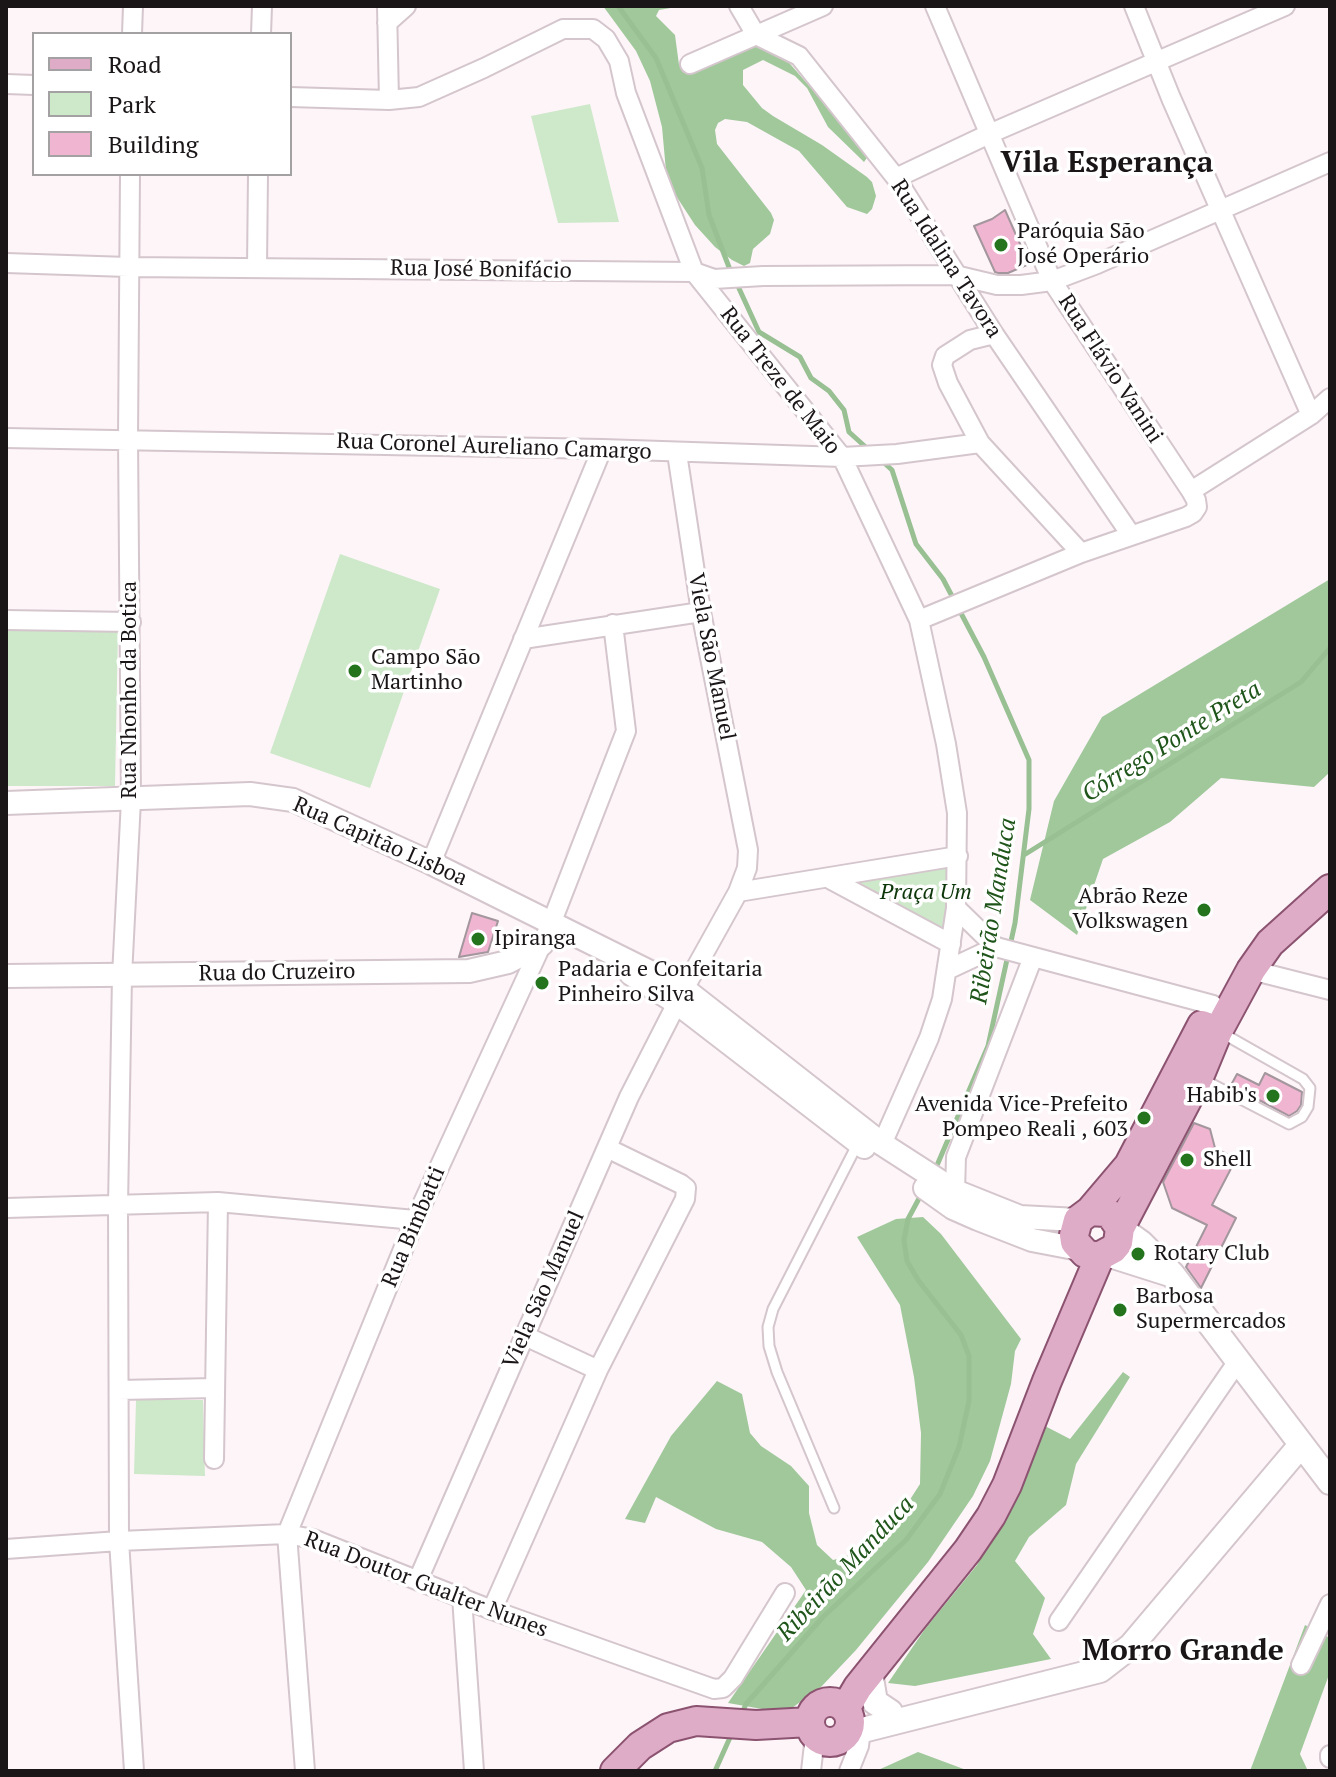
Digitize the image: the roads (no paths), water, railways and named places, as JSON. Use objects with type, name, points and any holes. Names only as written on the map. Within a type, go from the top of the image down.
[{"type":"main road","points":[[847,1719],[841,1680],[949,1551],[988,1490],[1093,1253],[1118,1243],[1120,1228],[1199,1077],[1215,1018],[1239,958],[1261,931],[1330,868]]},
{"type":"main road","points":[[1172,1274],[1093,1253],[1074,1235],[1084,1216],[1129,1165],[1215,1018],[1270,943],[1330,889]]},
{"type":"main road","points":[[1084,1216],[1105,1212],[1111,1215],[1120,1228],[1141,1243],[1172,1274],[1330,1482]]},
{"type":"main road","points":[[847,1719],[870,1672],[968,1550],[991,1516],[1007,1485],[1093,1253]]},
{"type":"main road","points":[[615,1771],[640,1746],[668,1728],[696,1721],[723,1730],[752,1733],[812,1730],[817,1707],[847,1719],[928,1714],[1100,1670],[1131,1646],[1301,1445]]},
{"type":"main road","points":[[870,1672],[875,1702],[890,1712]]},
{"type":"main road","points":[[847,1719],[890,1712],[928,1714]]},
{"type":"main road","points":[[641,1771],[671,1748],[723,1730]]},
{"type":"street","points":[[132,32],[133,6]]},
{"type":"street","points":[[261,32],[262,6]]},
{"type":"street","points":[[389,100],[387,15],[406,6]]},
{"type":"street","points":[[739,6],[756,35]]},
{"type":"street","points":[[690,64],[823,6]]},
{"type":"street","name":"Rua Flávio Vanini","points":[[935,6],[1052,281],[1194,499]]},
{"type":"street","points":[[1134,6],[1311,415]]},
{"type":"street","points":[[896,178],[989,134],[1285,6]]},
{"type":"street","name":"Rua Treze de Maio","points":[[292,97],[389,100],[419,97],[563,29],[593,29],[606,39],[619,61],[626,93],[694,272],[842,457],[919,620],[946,744],[957,813],[956,908],[942,999],[929,1038],[882,1144]]},
{"type":"street","name":"Rua Idalina Tavora","points":[[756,35],[799,56],[896,178],[955,275],[1131,535]]},
{"type":"street","points":[[6,84],[32,85]]},
{"type":"street","name":"Rua José Bonifácio","points":[[6,263],[128,267],[694,272],[714,279],[955,275],[997,285],[1052,281],[1330,162]]},
{"type":"street","name":"Rua Nhonho da Botica","points":[[130,176],[131,800],[122,976],[118,1206],[119,1541],[134,1771]]},
{"type":"street","points":[[257,267],[258,176]]},
{"type":"street","points":[[994,334],[970,340],[945,356],[942,365],[948,383],[980,443],[1081,553]]},
{"type":"street","points":[[919,620],[1081,553],[1186,517],[1193,513],[1194,499],[1330,398]]},
{"type":"street","name":"Rua Coronel Aureliano Camargo","points":[[6,438],[128,438],[842,457],[897,454],[980,443]]},
{"type":"street","points":[[431,863],[602,449]]},
{"type":"street","name":"Viela São Manuel","points":[[418,1580],[607,1148],[680,996],[738,892],[747,868],[748,850],[701,612],[677,453]]},
{"type":"street","points":[[523,639],[701,612]]},
{"type":"street","points":[[6,620],[131,622]]},
{"type":"street","name":"Rua Bimbatti","points":[[287,1534],[415,1220],[546,934],[626,731],[613,624]]},
{"type":"street","name":"Rua Capitão Lisboa","points":[[6,803],[250,794],[293,800],[431,863],[546,934],[596,946],[617,964],[680,996],[882,1144],[909,1170]]},
{"type":"street","points":[[738,892],[958,856]]},
{"type":"street","points":[[828,878],[951,944]]},
{"type":"street","points":[[956,908],[1012,951],[1215,1018]]},
{"type":"street","name":"Rua do Cruzeiro","points":[[6,976],[469,971],[508,962],[546,934]]},
{"type":"street","points":[[947,970],[1012,951]]},
{"type":"street","points":[[942,1189],[953,1179],[956,1157],[1012,951]]},
{"type":"street","points":[[1251,970],[1330,990]]},
{"type":"street","name":"Rua Capitão Lisboa","points":[[680,996],[858,1143],[942,1189],[1020,1217],[1084,1216]]},
{"type":"street","points":[[492,1610],[598,1370],[685,1199],[686,1188],[607,1148]]},
{"type":"street","name":"Rua Capitão Lisboa","points":[[942,1189],[953,1208],[978,1219],[1032,1240],[1093,1253]]},
{"type":"street","points":[[214,1459],[218,1202]]},
{"type":"street","points":[[6,1208],[218,1202],[415,1220]]},
{"type":"street","points":[[523,1335],[598,1370]]},
{"type":"street","points":[[1059,1621],[1238,1361]]},
{"type":"street","points":[[119,1390],[215,1388]]},
{"type":"street","points":[[287,1534],[305,1771]]},
{"type":"street","name":"Rua Doutor Gualter Nunes","points":[[6,1549],[287,1534],[313,1539],[492,1610],[714,1689],[723,1688],[733,1678],[785,1593]]},
{"type":"street","points":[[462,1597],[474,1771]]},
{"type":"street","points":[[1301,1665],[1330,1604]]},
{"type":"street","points":[[847,1719],[859,1746],[849,1771]]},
{"type":"street","points":[[811,1771],[812,1730]]},
{"type":"lane","points":[[1199,1077],[1289,1124],[1302,1117],[1308,1107],[1310,1088],[1303,1079],[1215,1018]]},
{"type":"lane","points":[[834,1508],[777,1372],[769,1346],[768,1327],[773,1309],[858,1143]]},
{"type":"waterway","name":"Ribeirão Manduca","points":[[618,6],[656,58],[702,168],[709,215],[732,275]]},
{"type":"waterway","name":"Ribeirão Manduca","points":[[737,284],[759,332],[800,357],[811,378],[829,391],[844,410],[849,432],[870,451]]},
{"type":"waterway","name":"Ribeirão Manduca","points":[[881,460],[892,470],[916,544],[943,579],[984,657],[1029,760],[1029,809],[1015,923],[988,1046],[935,1170]]},
{"type":"waterway","name":"Córrego Ponte Preta","points":[[1024,855],[1301,682],[1330,648]]},
{"type":"waterway","name":"Ribeirão Manduca","points":[[742,1713],[746,1704],[823,1617],[906,1540],[940,1494],[959,1447],[969,1401],[969,1356],[961,1335],[907,1261],[904,1240],[908,1219],[922,1193]]},
{"type":"waterway","name":"Ribeirão Manduca","points":[[715,1771],[732,1733]]},
{"type":"place","name":"Paróquia São José Operário","points":[[1001,245]]},
{"type":"place","name":"Campo São Martinho","points":[[355,671]]},
{"type":"place","name":"Abrão Reze Volkswagen","points":[[1204,910]]},
{"type":"place","name":"Ipiranga","points":[[478,939]]},
{"type":"place","name":"Padaria e Confeitaria Pinheiro Silva","points":[[542,983]]},
{"type":"place","name":"Habib's","points":[[1273,1096]]},
{"type":"place","name":"Avenida Vice-Prefeito Pompeo Reali , 603","points":[[1144,1118]]},
{"type":"place","name":"Shell","points":[[1187,1160]]},
{"type":"place","name":"Rotary Club","points":[[1138,1254]]},
{"type":"place","name":"Barbosa Supermercados","points":[[1120,1310]]},
{"type":"district","name":"Vila Esperança","points":[[1107,163]]},
{"type":"district","name":"Morro Grande","points":[[1183,1651]]},
{"type":"park label","name":"Praça Um","points":[[926,893]]}]
